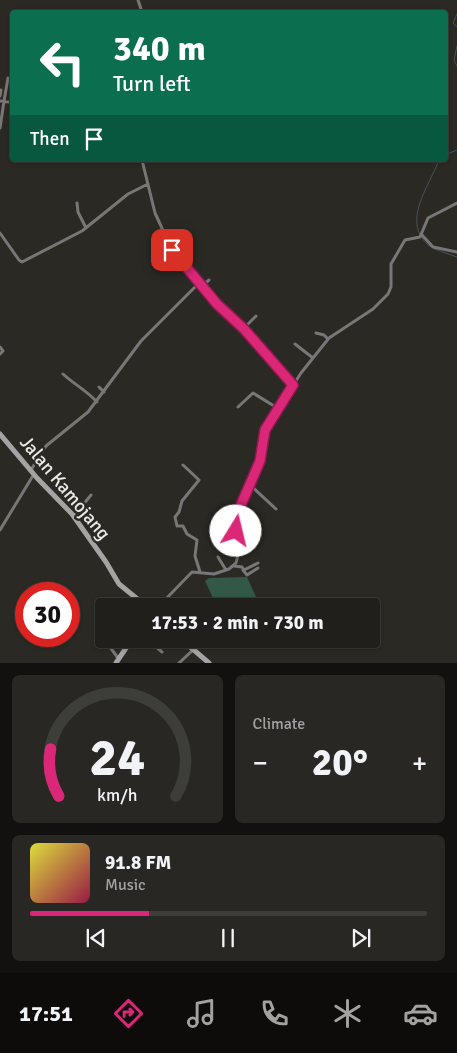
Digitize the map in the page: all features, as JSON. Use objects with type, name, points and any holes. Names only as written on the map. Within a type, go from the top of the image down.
[{"type":"main road","name":"Jalan Kamojang","points":[[0,434],[32,473],[73,516],[106,562],[119,584],[136,598]]},
{"type":"main road","points":[[117,660],[126,648]]},
{"type":"main road","points":[[192,648],[209,663]]},
{"type":"street","points":[[0,128],[8,78]]},
{"type":"street","points":[[0,96],[1,90]]},
{"type":"street","points":[[3,101],[9,102]]},
{"type":"street","points":[[142,162],[155,213],[170,248],[217,304],[244,329],[293,385]]},
{"type":"street","points":[[0,233],[18,260],[22,262],[55,247],[86,228],[128,194],[148,184]]},
{"type":"street","points":[[77,203],[78,212],[86,228]]},
{"type":"street","points":[[421,236],[428,218],[457,203]]},
{"type":"street","points":[[167,598],[190,574],[200,572],[213,575],[233,566],[239,551],[236,517],[260,461],[265,430],[293,385],[328,339],[374,307],[386,296],[391,286],[392,261],[405,240],[421,236]]},
{"type":"street","points":[[421,236],[433,247],[457,252]]},
{"type":"street","points":[[159,258],[170,248]]},
{"type":"street","points":[[0,530],[48,444],[76,423],[97,402],[141,342],[201,284],[210,280]]},
{"type":"street","points":[[244,329],[256,316]]},
{"type":"street","points":[[316,333],[324,335],[328,339]]},
{"type":"street","points":[[295,344],[313,358]]},
{"type":"street","points":[[0,347],[2,351],[0,354]]},
{"type":"street","points":[[63,374],[76,386],[84,387],[97,402]]},
{"type":"street","points":[[98,387],[104,392]]},
{"type":"street","points":[[238,408],[253,393],[279,409]]},
{"type":"street","points":[[183,465],[200,480],[182,501],[179,512],[175,516],[178,527],[184,526],[187,534],[197,540],[195,556],[200,572]]},
{"type":"street","points":[[249,484],[276,509]]},
{"type":"street","points":[[73,516],[92,496]]},
{"type":"street","points":[[218,557],[226,570]]},
{"type":"street","points":[[243,569],[258,563]]},
{"type":"street","points":[[233,566],[242,567],[248,575],[258,568]]},
{"type":"street","points":[[111,648],[117,660]]},
{"type":"street","points":[[157,648],[162,652]]},
{"type":"street","points":[[179,663],[194,650]]},
{"type":"green space","points":[[247,577],[256,598],[213,598],[205,581],[209,578]]},
{"type":"waterway","points":[[457,14],[453,23],[457,27]]},
{"type":"waterway","points":[[457,46],[454,60],[457,66]]},
{"type":"waterway","points":[[448,154],[457,150]]},
{"type":"waterway","points":[[431,247],[422,238],[417,227],[417,216],[419,205],[438,162]]},
{"type":"waterway","points":[[434,249],[457,257]]},
{"type":"route","points":[[172,250],[217,304],[244,329],[293,385],[265,430],[264,446],[259,466],[247,487],[237,514],[236,531]]}]
